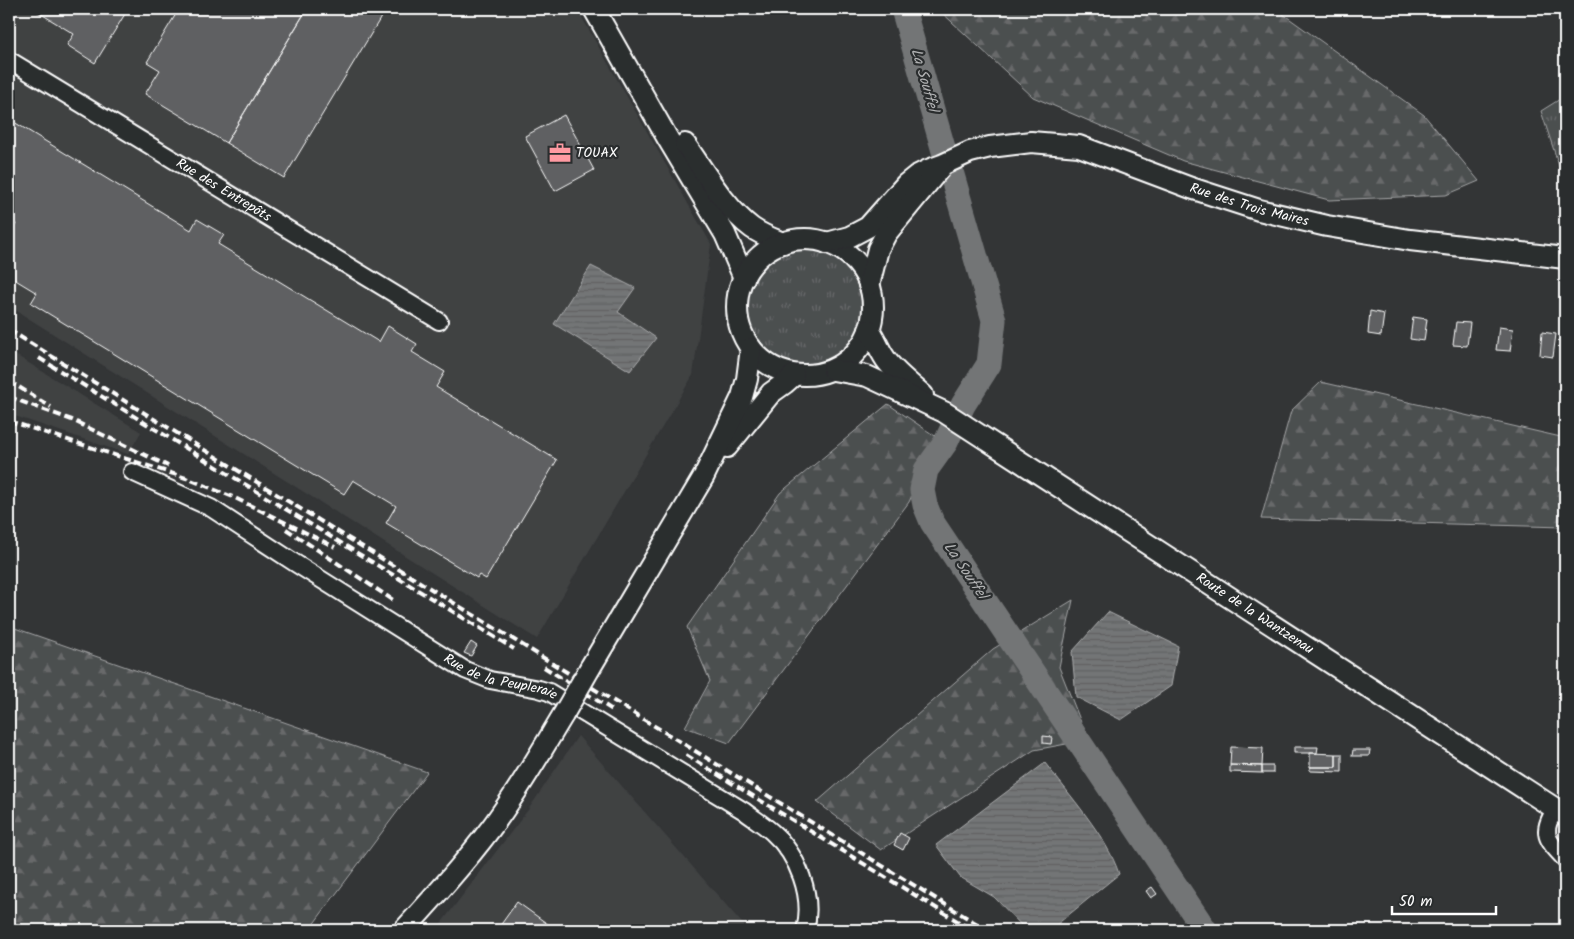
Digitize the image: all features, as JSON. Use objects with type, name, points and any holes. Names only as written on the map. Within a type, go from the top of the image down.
[{"type":"main road","points":[[594,9],[668,140],[725,234],[744,278]]},
{"type":"main road","points":[[614,42],[732,209],[753,228],[784,243]]},
{"type":"main road","name":"Rue des Trois Maires","points":[[827,243],[849,237],[868,227],[906,184],[928,170],[970,152],[990,147],[1031,142],[1079,146],[1191,188],[1259,210],[1328,226],[1410,240],[1565,258]]},
{"type":"main road","name":"Rue des Trois Maires","points":[[869,285],[878,249],[886,234],[942,165]]},
{"type":"main road","points":[[805,240],[827,243],[853,259],[863,271],[873,300],[873,315],[869,330],[861,346],[848,360],[833,370],[814,375],[794,375],[777,370],[751,348],[743,335],[737,307],[739,292],[744,278],[760,257],[784,243],[805,240]]},
{"type":"main road","name":"Route de la Wantzenau","points":[[869,330],[883,356],[896,370],[944,412],[1561,812]]},
{"type":"main road","points":[[404,930],[452,877],[490,829],[534,764],[704,476],[742,397],[747,379],[751,348]]},
{"type":"main road","name":"Route de la Wantzenau","points":[[833,370],[867,376],[944,412]]},
{"type":"main road","points":[[704,476],[766,398],[794,375]]},
{"type":"street","name":"Rue des Entrepôts","points":[[9,60],[439,321]]},
{"type":"street","name":"Rue de la Peupleraie","points":[[132,472],[211,508],[465,670],[490,680],[550,692],[744,811],[772,832],[796,862],[807,903],[805,930]]},
{"type":"street","points":[[1561,812],[1546,828],[1549,842],[1565,859]]},
{"type":"shaded area","points":[[9,9],[577,9],[711,244],[693,375],[537,639],[9,306]]},
{"type":"shaded area","points":[[591,266],[635,288],[618,312],[656,338],[630,371],[554,324]]},
{"type":"shaded area","points":[[9,351],[141,432],[128,454],[9,414]]},
{"type":"shaded area","points":[[1108,612],[1178,646],[1171,686],[1121,720],[1076,697],[1072,652]]},
{"type":"shaded area","points":[[578,736],[748,930],[436,930],[528,810]]},
{"type":"shaded area","points":[[1045,763],[1097,831],[1114,860],[1119,874],[1050,930],[1026,930],[994,897],[960,877],[936,845]]},
{"type":"green space","points":[[938,9],[1276,9],[1424,115],[1479,181],[1446,195],[1329,200],[1183,161],[1033,97]]},
{"type":"green space","points":[[1565,96],[1565,177],[1563,178],[1541,111]]},
{"type":"green space","points":[[806,248],[829,252],[849,265],[862,285],[866,308],[862,331],[849,351],[829,364],[806,368],[783,364],[763,351],[750,331],[746,308],[750,285],[763,265],[783,252]]},
{"type":"green space","points":[[1321,382],[1565,438],[1565,527],[1261,519],[1291,411]]},
{"type":"green space","points":[[888,404],[938,438],[909,502],[729,743],[685,727],[710,681],[687,627],[780,493]]},
{"type":"green space","points":[[1073,600],[1059,667],[1088,740],[1034,750],[881,850],[817,802],[993,649]]},
{"type":"green space","points":[[9,626],[427,772],[309,930],[9,930]]},
{"type":"building","points":[[33,9],[128,9],[95,63],[67,45],[74,34]]},
{"type":"building","points":[[179,9],[307,9],[226,143],[145,94],[160,70],[147,62]]},
{"type":"building","points":[[307,9],[386,9],[284,178],[226,143]]},
{"type":"building","name":"TOUAX","points":[[564,115],[594,170],[555,191],[525,136]]},
{"type":"building","points":[[9,119],[191,230],[197,219],[224,235],[218,244],[379,342],[388,326],[417,344],[412,352],[445,372],[436,387],[557,460],[486,579],[479,575],[477,578],[386,523],[396,506],[353,480],[344,494],[31,303],[37,293],[9,276],[9,236],[16,224],[9,219]]},
{"type":"building","points":[[1370,311],[1384,314],[1381,336],[1368,334]]},
{"type":"building","points":[[1413,317],[1427,319],[1424,341],[1410,339]]},
{"type":"building","points":[[1456,322],[1470,323],[1467,346],[1453,345]]},
{"type":"building","points":[[1499,327],[1513,329],[1510,351],[1496,350]]},
{"type":"building","points":[[1542,332],[1556,334],[1553,357],[1540,355]]},
{"type":"building","points":[[471,642],[477,646],[471,656],[464,653]]},
{"type":"building","points":[[1043,736],[1052,737],[1051,744],[1043,743]]},
{"type":"building","points":[[1231,747],[1263,748],[1262,766],[1230,765]]},
{"type":"building","points":[[1294,747],[1318,747],[1317,753],[1294,753]]},
{"type":"building","points":[[1353,750],[1370,750],[1369,756],[1352,756]]},
{"type":"building","points":[[1310,753],[1336,754],[1336,767],[1310,767]]},
{"type":"building","points":[[1336,754],[1342,754],[1342,772],[1310,771],[1310,767],[1336,767]]},
{"type":"building","points":[[1230,765],[1262,766],[1262,773],[1230,772]]},
{"type":"building","points":[[1262,766],[1273,766],[1273,773],[1262,773]]},
{"type":"building","points":[[900,833],[909,838],[903,850],[894,845]]},
{"type":"building","points":[[1152,887],[1157,894],[1151,898],[1146,891]]},
{"type":"building","points":[[517,902],[556,930],[497,930]]},
{"type":"waterway","name":"La Souffel","points":[[903,9],[944,151]]},
{"type":"waterway","name":"La Souffel","points":[[952,175],[994,320],[989,364],[963,405],[946,442],[926,470],[922,490],[925,505],[932,522],[1205,930]]},
{"type":"railway","points":[[9,330],[987,930]]},
{"type":"railway","points":[[39,358],[514,649]]},
{"type":"railway","points":[[9,381],[51,407]]},
{"type":"railway","points":[[9,397],[72,420],[168,466]]},
{"type":"railway","points":[[9,421],[186,478],[233,497],[335,547]]},
{"type":"railway","points":[[286,529],[396,602]]},
{"type":"railway","points":[[544,667],[614,711]]},
{"type":"railway","points":[[686,755],[972,930]]},
{"type":"place","name":"TOUAX","points":[[560,153]]}]
